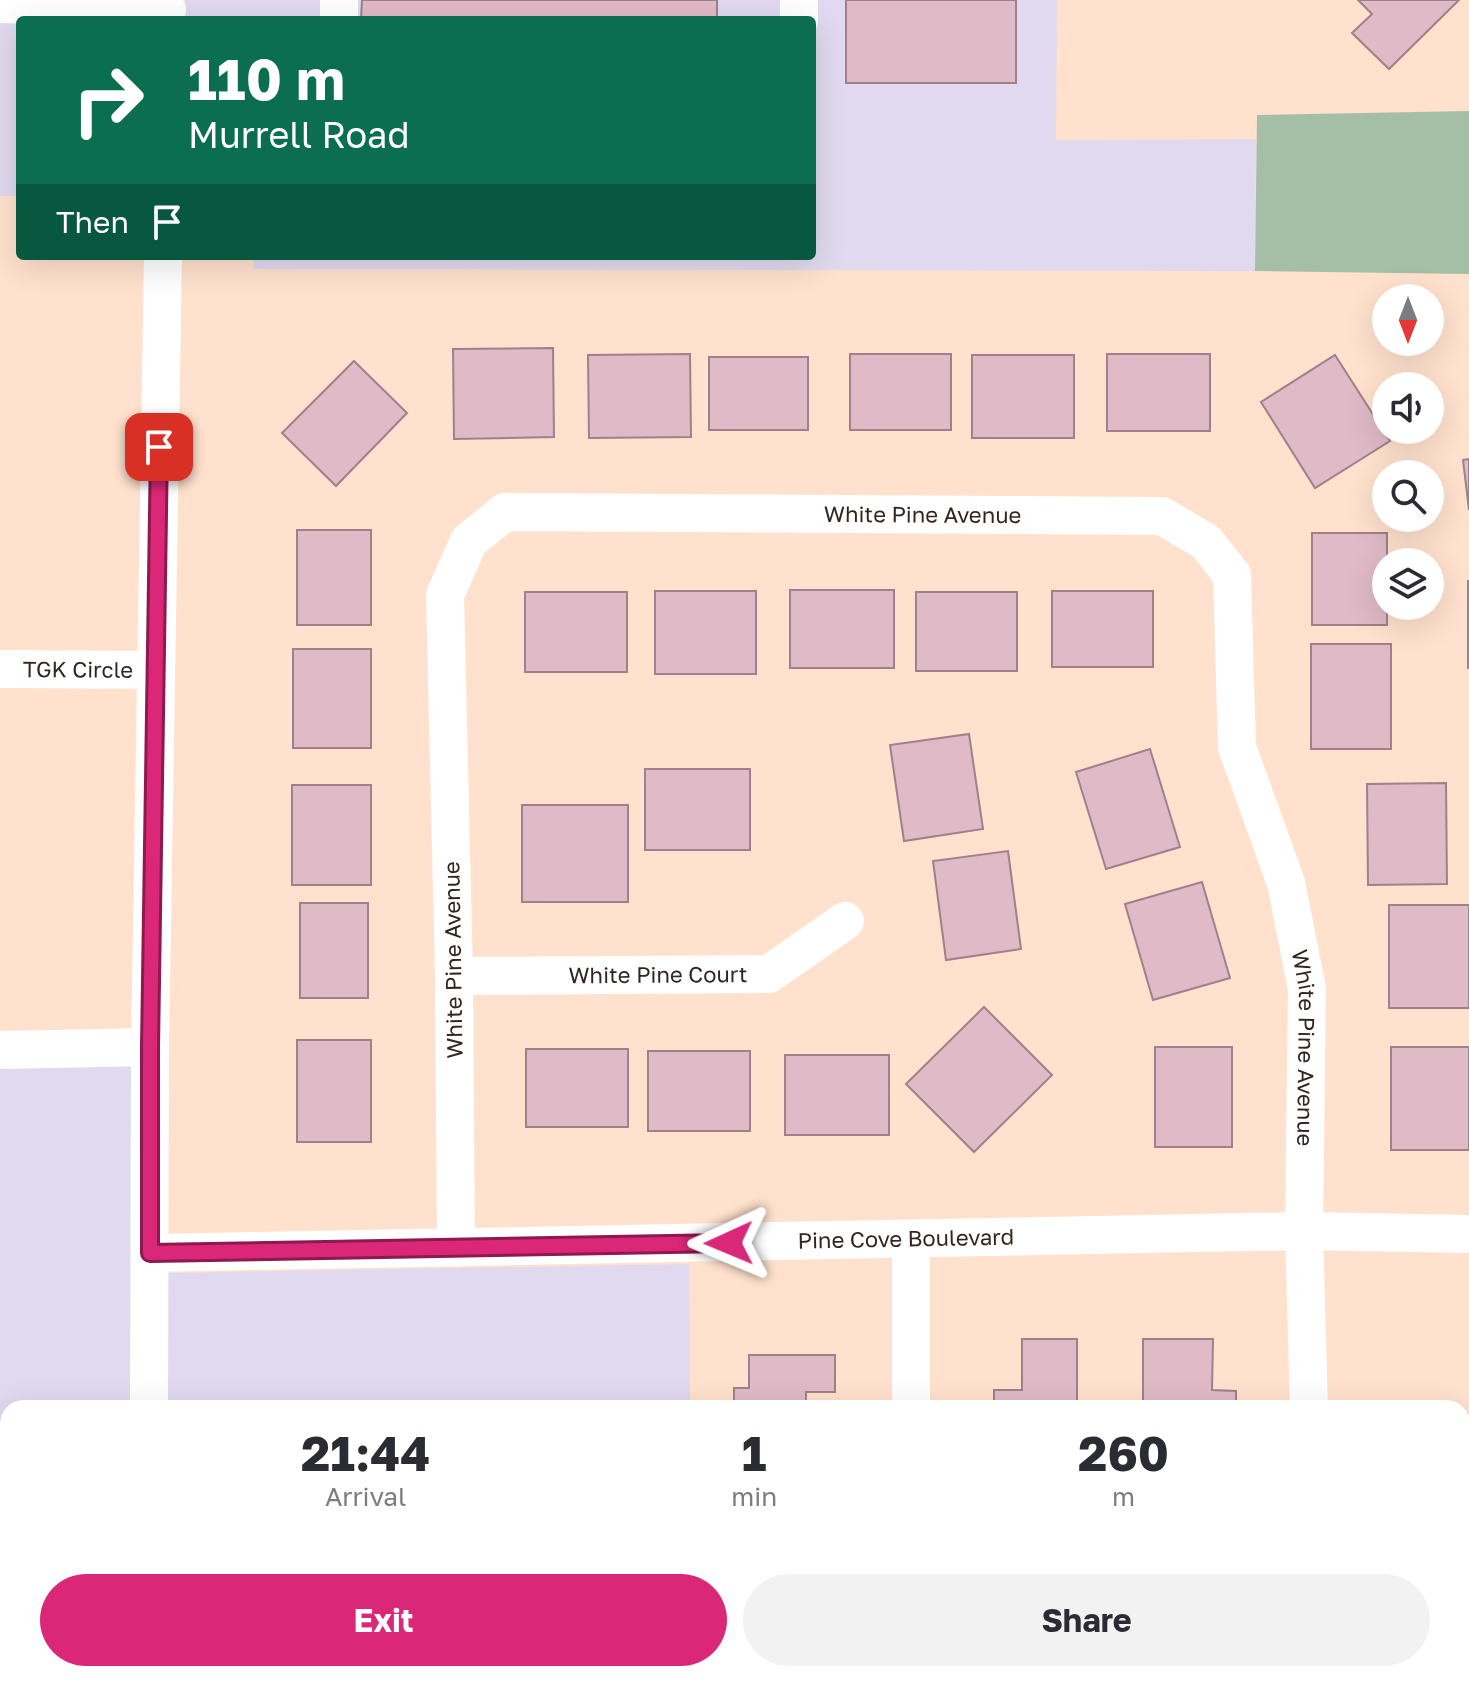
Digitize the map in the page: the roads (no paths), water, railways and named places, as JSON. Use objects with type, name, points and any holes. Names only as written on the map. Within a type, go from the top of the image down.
[{"type":"street","points":[[0,4],[167,10]]},
{"type":"street","points":[[149,1400],[150,1047],[163,260]]},
{"type":"street","name":"White Pine Avenue","points":[[456,1248],[454,976],[445,595],[469,541],[505,512],[1162,516],[1206,542],[1232,575],[1237,747],[1286,883],[1307,989],[1304,1231],[1309,1400]]},
{"type":"street","name":"TGK Circle","points":[[0,669],[155,670]]},
{"type":"street","name":"White Pine Court","points":[[454,976],[769,974],[845,921]]},
{"type":"street","points":[[0,1050],[150,1047]]},
{"type":"street","name":"Pine Cove Boulevard","points":[[150,1253],[1304,1231],[1469,1234]]},
{"type":"street","points":[[911,1239],[911,1400]]}]
